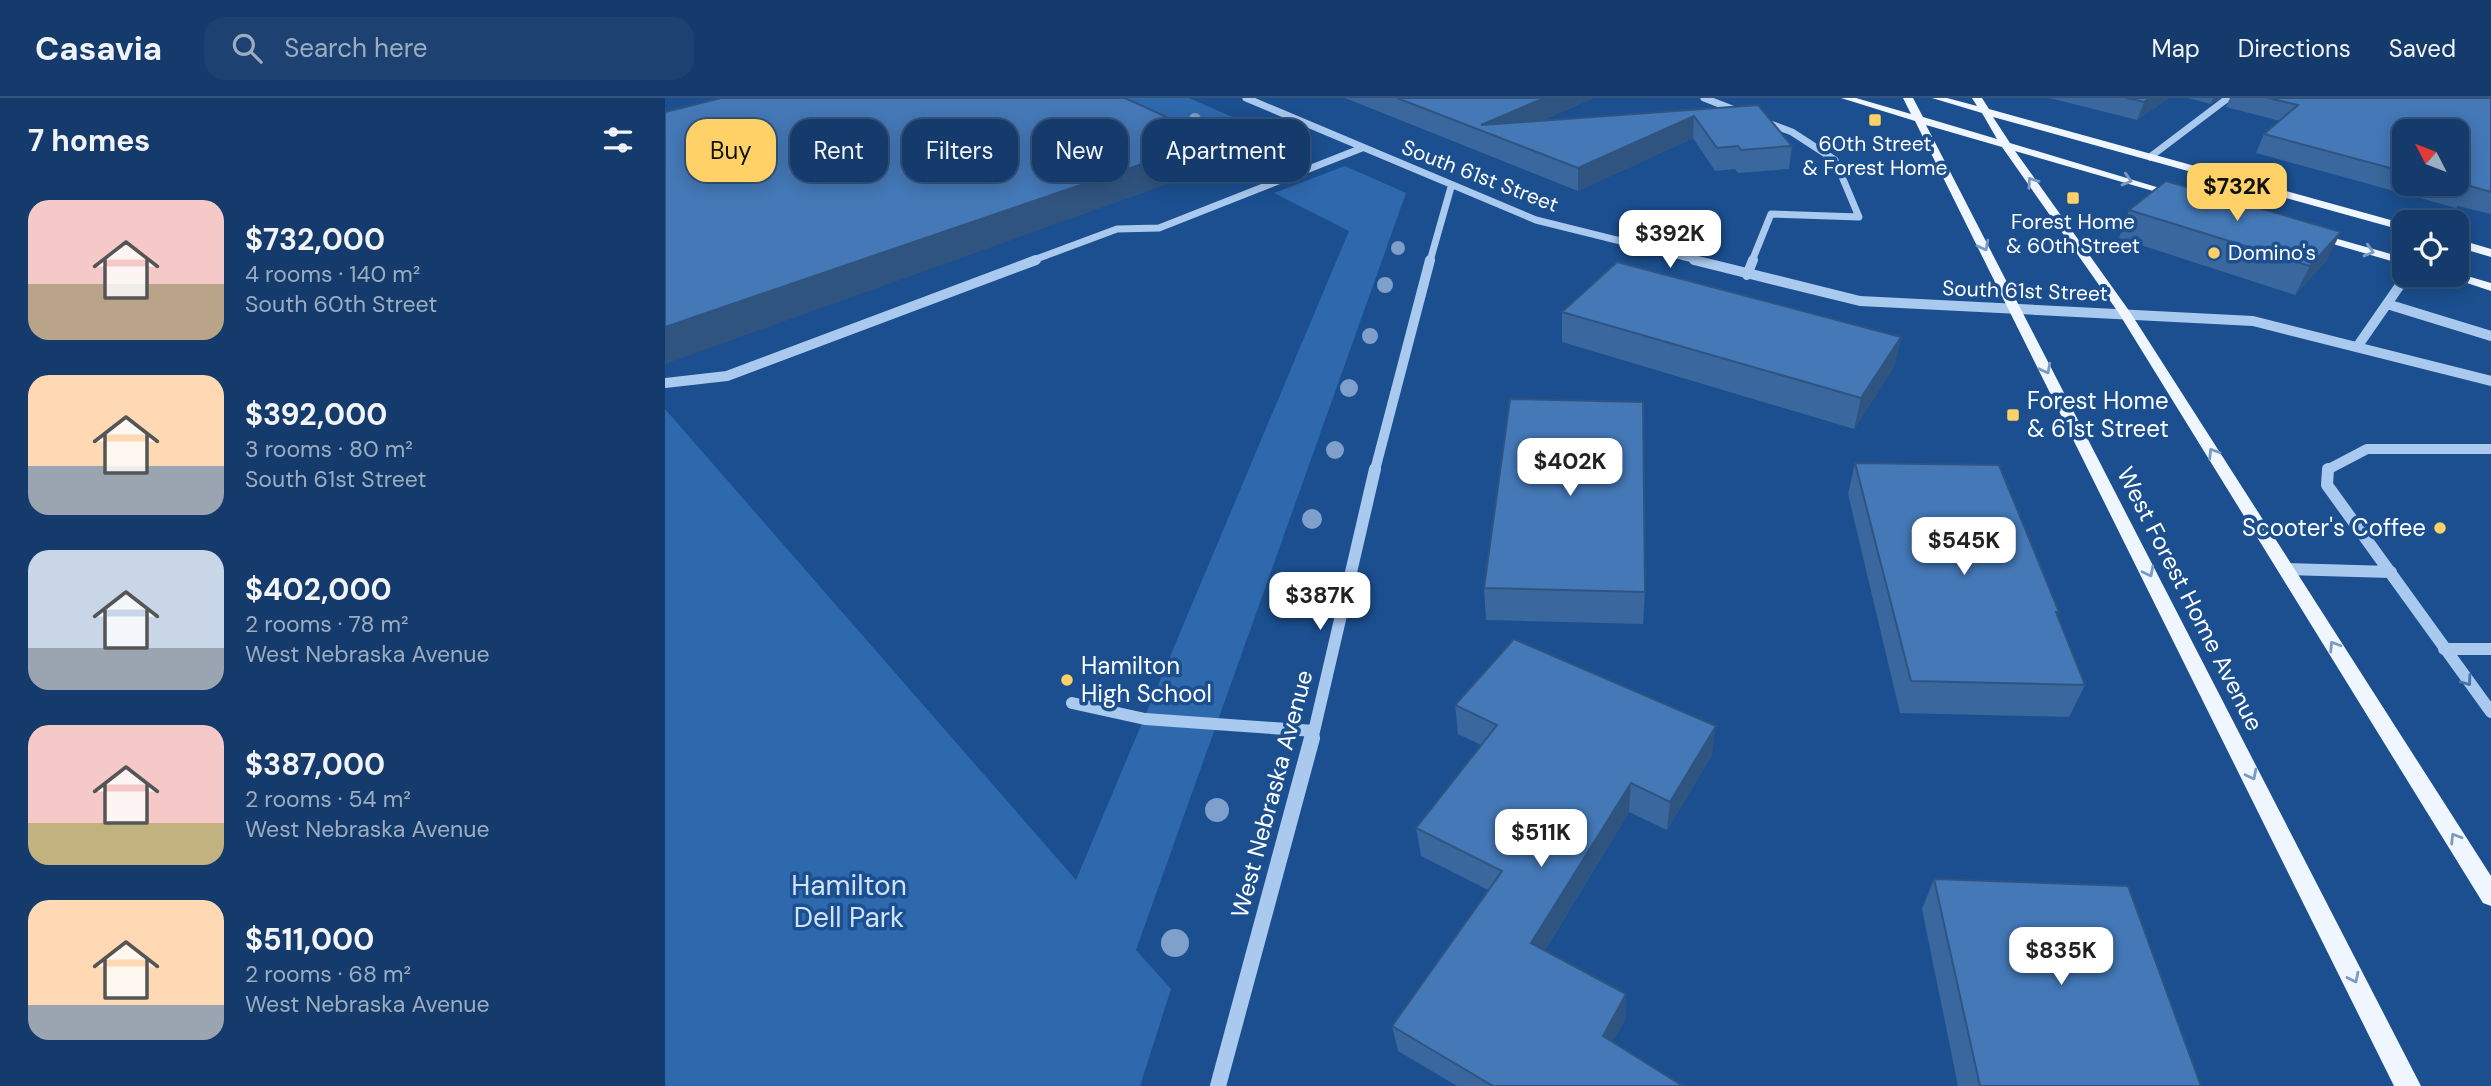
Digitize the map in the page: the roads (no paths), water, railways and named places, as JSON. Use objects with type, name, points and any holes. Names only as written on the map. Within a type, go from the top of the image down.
[{"type":"main road","points":[[1846,98],[2190,199]]},
{"type":"main road","name":"West Forest Home Avenue","points":[[1908,98],[2408,1086]]},
{"type":"main road","points":[[1937,98],[1980,104],[2150,157],[2392,224]]},
{"type":"main road","points":[[1980,104],[2124,312],[2491,896]]},
{"type":"main road","points":[[2297,230],[2392,258]]},
{"type":"main road","points":[[2469,247],[2491,253]]},
{"type":"main road","points":[[2469,281],[2491,287]]},
{"type":"street","name":"South 61st Street","points":[[1246,98],[1451,187],[1536,220],[1747,275],[1860,301],[2124,312]]},
{"type":"street","points":[[1704,98],[1792,132],[1835,160],[1859,216],[1771,214],[1747,275]]},
{"type":"street","points":[[2150,157],[2228,98]]},
{"type":"street","points":[[665,383],[727,376],[1117,229],[1159,228],[1362,148]]},
{"type":"street","name":"West Nebraska Avenue","points":[[1218,1086],[1314,731],[1393,392],[1451,187]]},
{"type":"street","points":[[2357,347],[2399,287]]},
{"type":"street","points":[[2387,304],[2491,336]]},
{"type":"street","points":[[2124,312],[2253,321],[2491,381]]},
{"type":"street","points":[[2491,449],[2367,449],[2326,469],[2327,485],[2491,712]]},
{"type":"street","points":[[2285,569],[2391,572]]},
{"type":"street","points":[[2444,649],[2491,649]]},
{"type":"street","points":[[1072,703],[1145,719],[1314,731]]},
{"type":"place","name":"60th Street & Forest Home","points":[[1875,120]]},
{"type":"place","name":"Forest Home & 60th Street","points":[[2073,198]]},
{"type":"place","name":"Domino's","points":[[2214,253]]},
{"type":"place","name":"Forest Home & 61st Street","points":[[2013,415]]},
{"type":"place","name":"Scooter's Coffee","points":[[2440,528]]},
{"type":"place","name":"Hamilton High School","points":[[1067,680]]},
{"type":"park label","name":"Hamilton Dell Park","points":[[849,901]]}]
